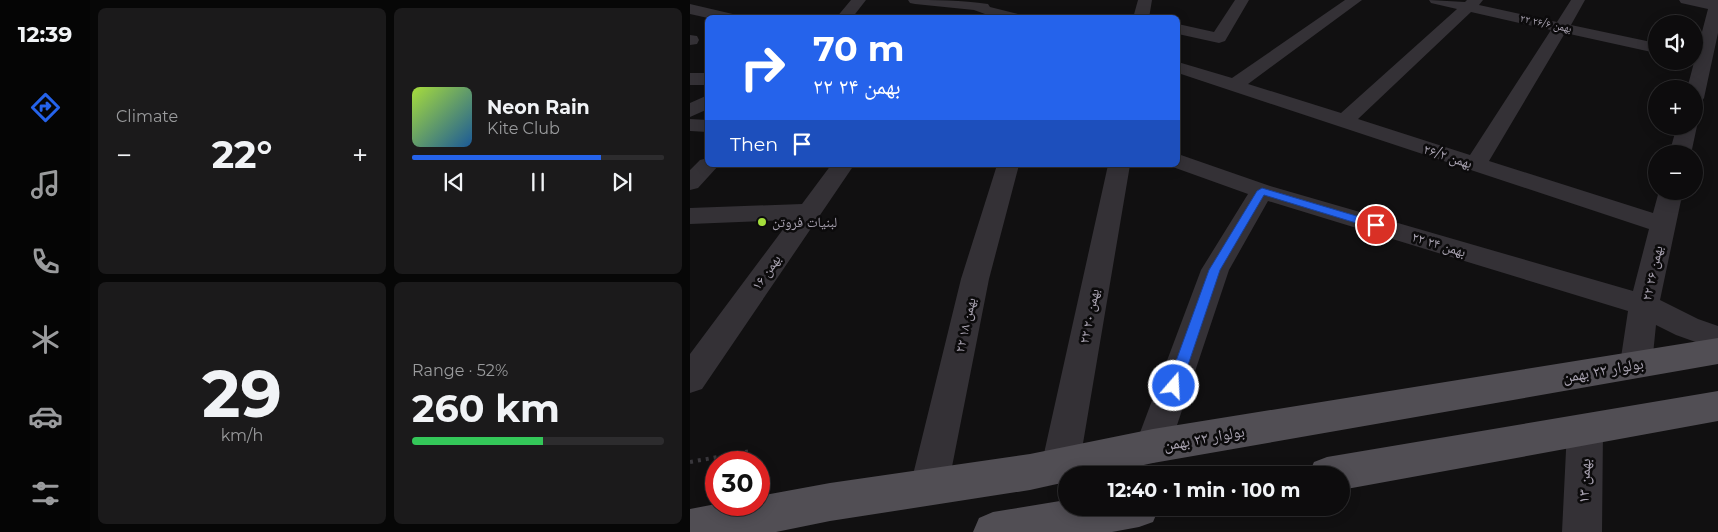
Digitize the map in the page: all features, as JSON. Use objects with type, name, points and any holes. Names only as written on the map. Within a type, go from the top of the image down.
[{"type":"main road","name":"بولوار ۲۲ بهمن","points":[[1064,466],[1152,446],[1718,351]]},
{"type":"main road","points":[[1350,471],[1718,406]]},
{"type":"main road","name":"بولوار ۲۲ بهمن","points":[[690,528],[830,502],[1058,467]]},
{"type":"main road","points":[[993,532],[1090,516]]},
{"type":"street","points":[[846,15],[859,0]]},
{"type":"street","points":[[915,0],[981,8],[1006,15]]},
{"type":"street","points":[[1142,15],[1145,0]]},
{"type":"street","points":[[1180,29],[1219,38],[1242,0]]},
{"type":"street","points":[[1232,86],[1355,0]]},
{"type":"street","name":"۲۲ بهمن ۲۶/۶","points":[[1436,0],[1472,3],[1562,27],[1648,46]]},
{"type":"street","points":[[1476,165],[1578,0]]},
{"type":"street","points":[[1686,0],[1717,3],[1713,37],[1703,51]]},
{"type":"street","points":[[1343,122],[1472,3]]},
{"type":"street","points":[[690,9],[718,15]]},
{"type":"street","name":"بهمن ۲۶/۲","points":[[1180,68],[1663,225]]},
{"type":"street","points":[[690,78],[705,79]]},
{"type":"street","points":[[690,111],[705,102]]},
{"type":"street","points":[[690,126],[705,126]]},
{"type":"street","name":"۲۲ بهمن ۲۴","points":[[1180,162],[1262,191],[1644,305]]},
{"type":"street","points":[[690,183],[706,167]]},
{"type":"street","name":"بهمن ۱۶","points":[[690,379],[842,167]]},
{"type":"street","name":"۲۲ بهمن ۱۸","points":[[929,487],[975,279],[1007,167]]},
{"type":"street","name":"۲۲ بهمن ۲۰","points":[[1060,466],[1119,167]]},
{"type":"street","points":[[1152,446],[1215,270],[1262,191]]},
{"type":"street","name":"۲۲ بهمن ۲۶","points":[[1669,200],[1644,305],[1687,326],[1718,338]]},
{"type":"street","points":[[690,216],[808,212]]},
{"type":"street","points":[[1636,364],[1644,305]]},
{"type":"street","name":"بهمن ۱۳","points":[[1582,532],[1585,430]]},
{"type":"path","points":[[690,462],[705,459]]},
{"type":"place","name":"لبنیات فروتن","points":[[762,222]]},
{"type":"route","points":[[1174,386],[1215,270],[1262,191],[1376,225]]}]
